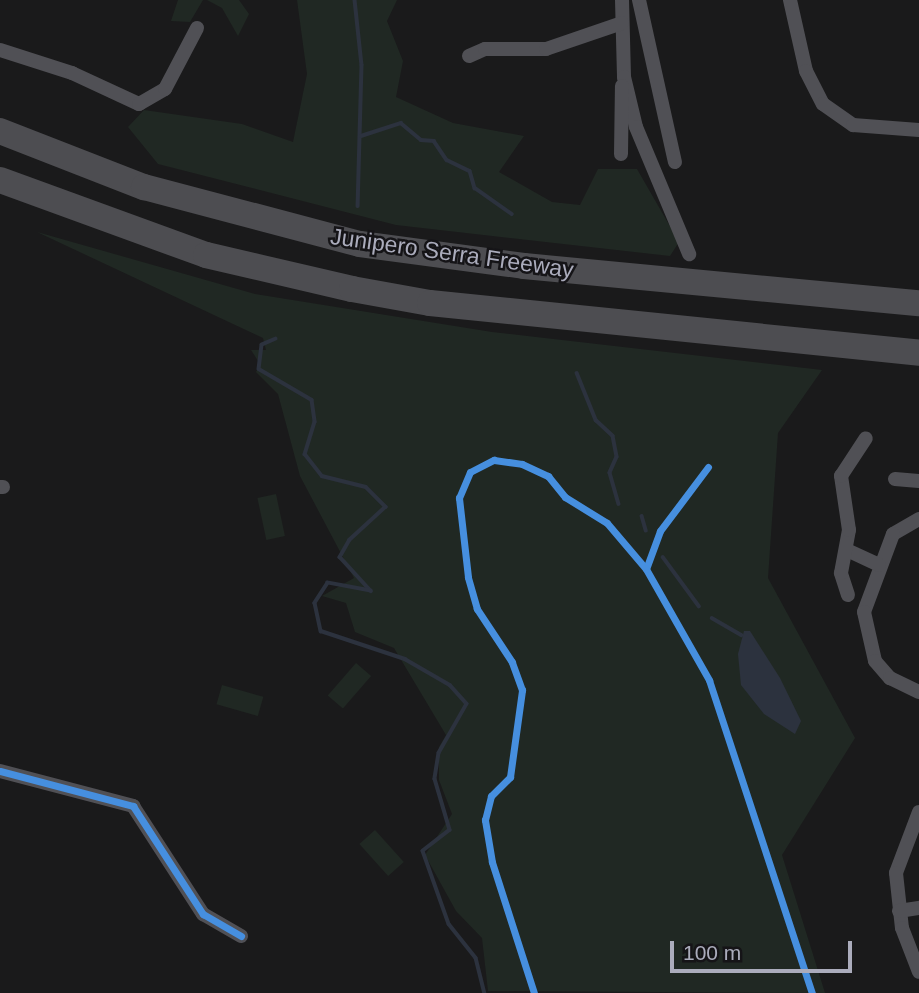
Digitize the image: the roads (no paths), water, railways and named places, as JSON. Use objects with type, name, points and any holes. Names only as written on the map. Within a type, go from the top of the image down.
[{"type":"highway","name":"Junipero Serra Freeway","points":[[0,131],[144,187],[287,228],[437,256],[919,303]]},
{"type":"highway","name":"Junipero Serra Freeway","points":[[0,180],[126,229],[274,272],[430,303],[919,352]]},
{"type":"street","points":[[621,0],[624,78],[621,154]]},
{"type":"street","points":[[639,0],[675,162]]},
{"type":"street","points":[[790,0],[806,71],[823,104],[853,125],[919,130]]},
{"type":"street","points":[[469,56],[485,49],[546,49],[622,23]]},
{"type":"street","points":[[0,50],[72,73],[139,104],[155,100],[164,89],[197,28]]},
{"type":"street","points":[[624,78],[641,144],[689,254]]},
{"type":"street","points":[[848,595],[841,573],[849,551],[841,476],[866,438]]},
{"type":"street","points":[[895,479],[919,481]]},
{"type":"street","points":[[919,519],[893,534],[879,565],[864,612],[870,650],[890,678],[919,692]]},
{"type":"street","points":[[849,551],[879,565]]},
{"type":"street","points":[[0,771],[133,806],[203,914],[241,936]]},
{"type":"street","points":[[919,812],[898,861],[899,911],[919,972]]},
{"type":"street","points":[[899,911],[919,908]]},
{"type":"water","points":[[744,631],[750,631],[780,678],[801,721],[795,734],[764,714],[741,685],[738,654]]},
{"type":"waterway","points":[[355,0],[362,65],[358,206]]},
{"type":"waterway","points":[[361,136],[401,123],[421,140],[434,141],[447,160],[470,171],[475,188],[512,214]]},
{"type":"waterway","points":[[276,339],[262,345],[259,369],[312,400],[315,422],[305,454],[322,476],[366,487],[386,507],[350,540],[340,557],[371,591],[328,583],[315,603],[321,631],[405,659],[450,685],[467,704],[439,753],[435,779],[450,830],[423,851],[449,924],[476,958],[485,993]]},
{"type":"waterway","points":[[577,373],[596,420],[613,436],[617,457],[610,473],[619,504]]},
{"type":"waterway","points":[[642,516],[646,530]]},
{"type":"waterway","points":[[663,557],[699,606]]},
{"type":"waterway","points":[[712,618],[742,635]]}]
